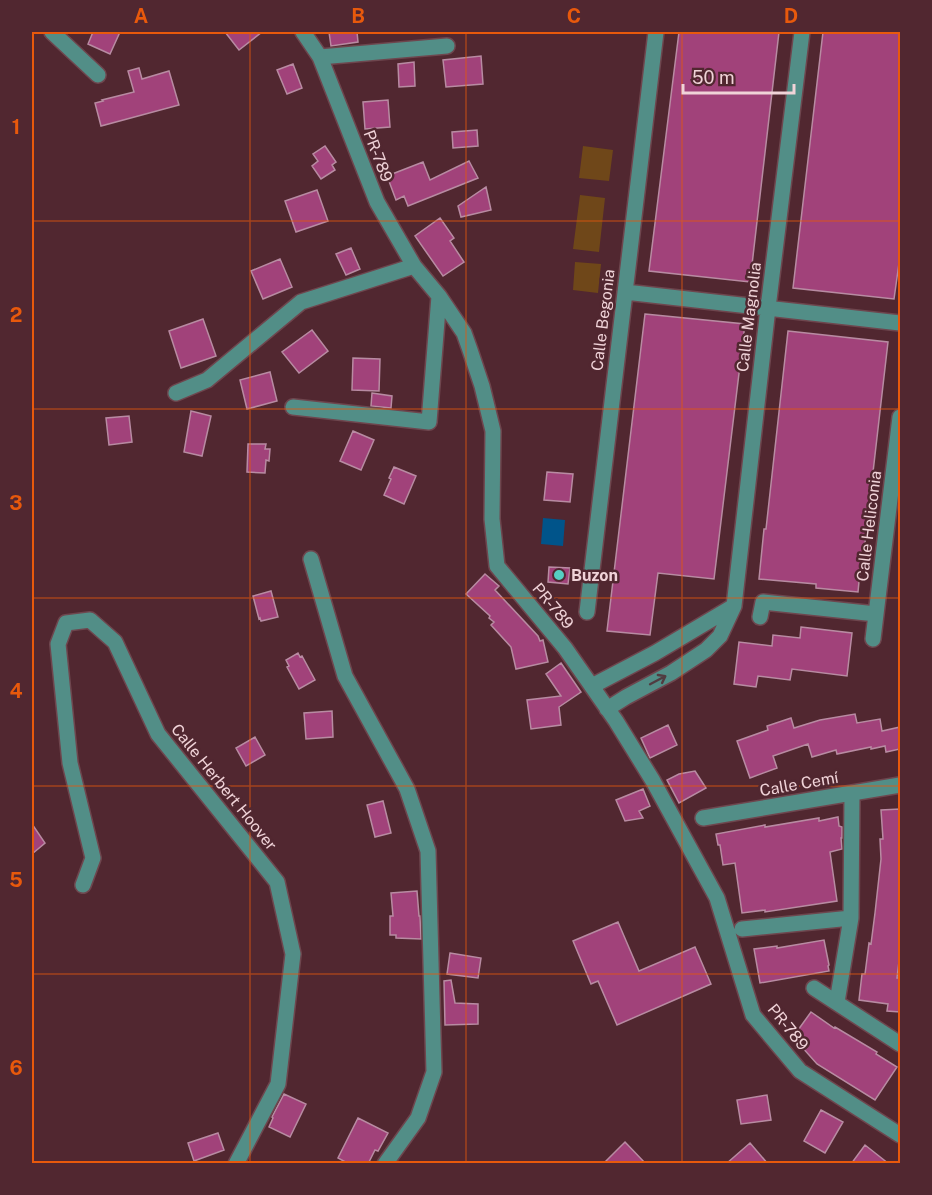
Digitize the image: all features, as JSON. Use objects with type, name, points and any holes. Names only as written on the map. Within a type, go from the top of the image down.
[{"type":"street","points":[[52,32],[98,75]]},
{"type":"street","name":"PR-789","points":[[303,32],[320,57],[376,202],[414,266],[439,296],[464,333],[482,386],[493,431],[492,519],[497,566],[565,648],[653,781],[717,898],[753,1015],[800,1071],[900,1135]]},
{"type":"street","name":"Calle Begonia","points":[[587,612],[656,32]]},
{"type":"street","name":"Calle Magnolia","points":[[607,709],[671,673],[706,650],[720,636],[734,606],[802,32]]},
{"type":"street","points":[[320,57],[447,46]]},
{"type":"street","points":[[176,393],[207,381],[301,302],[414,266]]},
{"type":"street","points":[[625,292],[900,324]]},
{"type":"street","points":[[293,407],[429,422],[439,296]]},
{"type":"street","name":"Calle Heliconia","points":[[873,639],[900,417]]},
{"type":"street","points":[[311,559],[345,676],[407,789],[428,851],[434,1072],[418,1118],[385,1164]]},
{"type":"street","points":[[760,617],[763,602],[876,614]]},
{"type":"street","points":[[592,686],[655,653],[734,606]]},
{"type":"street","name":"Calle Herbert Hoover","points":[[83,885],[93,858],[70,763],[58,644],[66,623],[90,620],[115,642],[158,734],[277,882],[293,954],[278,1084],[236,1164]]},
{"type":"street","name":"Calle Cemí","points":[[703,818],[900,785]]},
{"type":"street","points":[[837,1002],[851,918],[852,793]]},
{"type":"street","points":[[742,929],[851,918]]},
{"type":"street","points":[[814,988],[900,1044]]},
{"type":"shaded area","points":[[583,146],[613,150],[609,181],[579,178]]},
{"type":"shaded area","points":[[580,195],[605,198],[599,252],[573,249]]},
{"type":"shaded area","points":[[575,262],[601,264],[598,293],[573,290]]},
{"type":"water","points":[[543,518],[565,520],[563,546],[541,544]]},
{"type":"building","points":[[93,32],[120,32],[110,54],[88,44]]},
{"type":"building","points":[[225,32],[262,32],[239,50]]},
{"type":"building","points":[[329,32],[357,32],[358,42],[331,46]]},
{"type":"building","points":[[679,32],[779,32],[750,282],[649,271]]},
{"type":"building","points":[[823,32],[900,32],[900,256],[894,299],[793,288]]},
{"type":"building","points":[[481,56],[483,84],[446,87],[443,60]]},
{"type":"building","points":[[414,62],[415,86],[399,87],[398,64]]},
{"type":"building","points":[[293,64],[302,88],[287,94],[277,70]]},
{"type":"building","points":[[139,68],[142,79],[169,71],[179,105],[101,126],[95,103],[134,92],[128,71]]},
{"type":"building","points":[[388,100],[390,127],[365,129],[363,102]]},
{"type":"building","points":[[477,130],[478,146],[453,148],[452,132]]},
{"type":"building","points":[[325,146],[336,162],[332,165],[335,170],[321,179],[312,166],[318,161],[313,154]]},
{"type":"building","points":[[469,161],[478,178],[408,206],[404,196],[396,200],[387,176],[423,162],[430,180]]},
{"type":"building","points":[[486,187],[491,210],[461,217],[458,206]]},
{"type":"building","points":[[317,190],[328,221],[296,232],[285,201]]},
{"type":"building","points":[[440,218],[454,238],[450,241],[464,262],[443,276],[415,236]]},
{"type":"building","points":[[351,248],[360,269],[346,275],[336,254]]},
{"type":"building","points":[[280,259],[292,287],[263,299],[251,271]]},
{"type":"building","points":[[645,314],[745,324],[714,579],[658,573],[650,635],[607,631]]},
{"type":"building","points":[[203,319],[216,356],[181,368],[169,331]]},
{"type":"building","points":[[312,330],[328,351],[299,373],[282,352]]},
{"type":"building","points":[[788,331],[888,342],[858,592],[816,588],[816,584],[759,579]]},
{"type":"building","points":[[353,358],[380,359],[379,391],[352,390]]},
{"type":"building","points":[[270,372],[277,401],[247,409],[240,380]]},
{"type":"building","points":[[372,393],[392,396],[391,408],[371,406]]},
{"type":"building","points":[[191,411],[211,416],[202,456],[184,452]]},
{"type":"building","points":[[129,416],[132,442],[109,445],[106,418]]},
{"type":"building","points":[[353,431],[374,440],[361,470],[340,461]]},
{"type":"building","points":[[248,444],[266,444],[265,449],[270,449],[265,473],[247,472]]},
{"type":"building","points":[[394,467],[416,476],[404,504],[384,495]]},
{"type":"building","points":[[547,472],[573,474],[570,502],[544,500]]},
{"type":"building","name":"Buzon","points":[[549,567],[570,568],[568,584],[548,582]]},
{"type":"building","points":[[485,574],[499,586],[495,590],[538,636],[540,641],[543,640],[548,662],[516,669],[511,647],[491,625],[494,622],[489,618],[490,616],[466,594]]},
{"type":"building","points":[[271,591],[278,617],[261,621],[253,596]]},
{"type":"building","points":[[801,627],[852,633],[847,676],[792,669],[790,680],[758,676],[756,687],[734,684],[739,642],[772,646],[773,635],[800,638]]},
{"type":"building","points":[[298,653],[315,680],[299,689],[287,667],[289,666],[286,660]]},
{"type":"building","points":[[561,663],[581,692],[559,707],[561,725],[531,729],[527,700],[561,696],[546,674]]},
{"type":"building","points":[[332,711],[333,737],[306,739],[304,713]]},
{"type":"building","points":[[855,714],[857,723],[880,719],[882,731],[900,727],[900,749],[886,752],[885,746],[871,749],[871,747],[837,754],[836,750],[812,757],[808,744],[773,756],[777,768],[750,778],[737,741],[768,730],[767,726],[791,718],[794,728],[820,720]]},
{"type":"building","points":[[668,725],[677,745],[650,758],[641,738]]},
{"type":"building","points":[[255,737],[265,755],[246,766],[236,748]]},
{"type":"building","points":[[695,771],[706,788],[679,803],[667,780],[679,774]]},
{"type":"building","points":[[643,789],[650,806],[639,811],[643,818],[625,821],[616,800]]},
{"type":"building","points":[[383,801],[391,833],[375,837],[367,805]]},
{"type":"building","points":[[900,809],[900,953],[897,978],[900,978],[900,1012],[887,1011],[888,1004],[859,1000],[875,913],[881,859],[880,839],[883,839],[881,810]]},
{"type":"building","points":[[838,817],[839,826],[842,827],[842,849],[830,852],[837,901],[765,912],[765,910],[742,913],[735,863],[723,865],[716,834],[765,825],[765,827]]},
{"type":"building","points":[[32,824],[45,843],[32,854]]},
{"type":"building","points":[[417,891],[421,939],[396,938],[396,935],[390,935],[390,916],[393,916],[391,893]]},
{"type":"building","points":[[618,922],[639,971],[695,947],[711,984],[617,1025],[598,981],[591,984],[573,941]]},
{"type":"building","points":[[824,940],[829,971],[760,983],[754,949],[777,946],[777,948]]},
{"type":"building","points":[[450,953],[481,958],[478,978],[447,974]]},
{"type":"building","points":[[451,980],[455,1003],[478,1004],[478,1024],[445,1025],[444,981]]},
{"type":"building","points":[[811,1012],[877,1052],[876,1054],[897,1067],[875,1100],[817,1064],[793,1037]]},
{"type":"building","points":[[284,1094],[306,1104],[290,1137],[269,1127]]},
{"type":"building","points":[[767,1095],[771,1120],[741,1124],[737,1100]]},
{"type":"building","points":[[821,1110],[843,1122],[825,1153],[804,1141]]},
{"type":"building","points":[[358,1118],[388,1133],[368,1164],[349,1164],[338,1158]]},
{"type":"building","points":[[218,1133],[224,1150],[194,1161],[188,1143]]},
{"type":"building","points":[[625,1142],[646,1164],[603,1164]]},
{"type":"building","points":[[750,1143],[768,1164],[726,1164]]},
{"type":"building","points":[[865,1145],[889,1164],[851,1164]]},
{"type":"place","name":"Buzon","points":[[559,575]]}]
